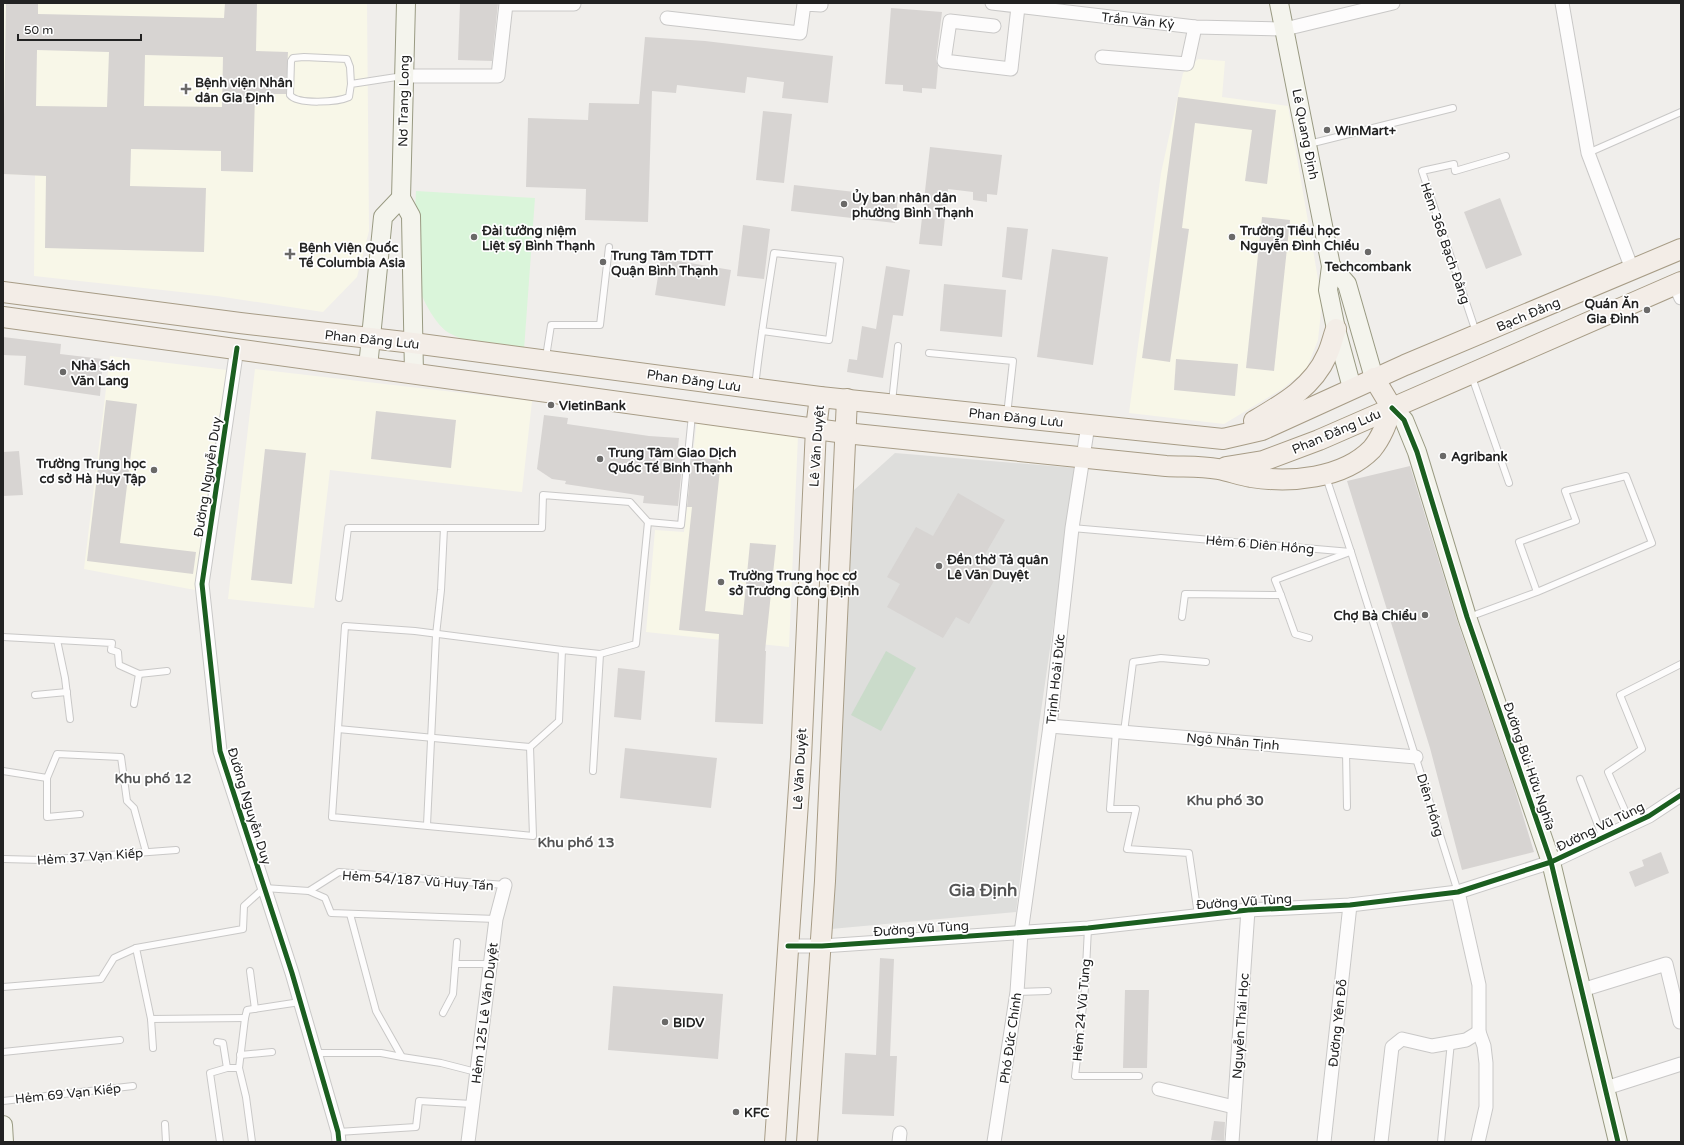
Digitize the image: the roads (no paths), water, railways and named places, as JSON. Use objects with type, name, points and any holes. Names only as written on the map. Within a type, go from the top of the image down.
[{"type":"main road","name":"Nơ Trang Long","points":[[401,198],[406,3]]},
{"type":"main road","name":"Lê Quang Định","points":[[1279,3],[1331,266],[1328,290],[1336,329],[1352,388]]},
{"type":"main road","points":[[368,367],[383,217],[401,198],[411,216],[414,374]]},
{"type":"main road","name":"Bạch Đằng","points":[[1374,378],[1681,249]]},
{"type":"main road","points":[[1331,266],[1347,284],[1374,378],[1392,408],[1470,374],[1679,288]]},
{"type":"main road","name":"Phan Đăng Lưu","points":[[3,292],[413,343],[820,397],[892,403],[1223,440],[1262,430],[1374,378]]},
{"type":"main road","points":[[161,338],[164,313]]},
{"type":"main road","name":"Phan Đăng Lưu","points":[[3,317],[237,348],[414,374],[845,433],[1166,466],[1216,469],[1250,477],[1302,478],[1326,475],[1355,461],[1371,449],[1383,432],[1392,408]]},
{"type":"main road","points":[[1223,440],[1288,401],[1306,385],[1316,374],[1327,356],[1336,329]]},
{"type":"main road","points":[[1352,388],[1364,419]]},
{"type":"main road","name":"Lê Văn Duyệt","points":[[775,1142],[782,1064],[799,783],[816,428],[820,397]]},
{"type":"main road","points":[[807,1142],[822,946],[847,399]]},
{"type":"main road","name":"Phan Đăng Lưu","points":[[1216,469],[1264,461],[1319,440],[1392,408]]},
{"type":"main road","name":"Đường Bùi Hữu Nghĩa","points":[[1392,408],[1404,420],[1416,452],[1467,617],[1551,862],[1618,1142]]},
{"type":"main road","points":[[799,783],[830,784]]},
{"type":"main road","points":[[3,1125],[4,1142]]},
{"type":"street","points":[[666,18],[800,33],[804,4],[821,5],[821,3]]},
{"type":"street","name":"Trần Văn Kỷ","points":[[992,3],[1196,27],[1285,29],[1393,3]]},
{"type":"street","points":[[1562,3],[1588,153],[1632,269]]},
{"type":"street","points":[[404,76],[498,76],[506,4],[574,4]]},
{"type":"street","points":[[994,26],[950,21],[944,61],[1011,69],[1018,6]]},
{"type":"street","points":[[1102,57],[1187,64],[1196,27]]},
{"type":"street","name":"Đường Nguyễn Duy","points":[[237,348],[202,584],[220,751],[300,1002],[338,1137]]},
{"type":"street","name":"Trịnh Hoài Đức","points":[[1021,933],[1050,726],[1072,528],[1088,425]]},
{"type":"street","name":"Ngô Nhân Tịnh","points":[[1050,726],[1416,757]]},
{"type":"street","name":"Đường Vũ Tùng","points":[[788,946],[822,946],[1088,928],[1248,910],[1350,905],[1458,892],[1551,862],[1649,816],[1681,795]]},
{"type":"street","name":"Hẻm 125 Lê Văn Duyệt","points":[[468,1142],[489,964],[496,918],[505,885]]},
{"type":"street","name":"Diên Hồng","points":[[1458,892],[1479,985],[1479,1032],[1484,1046],[1487,1082],[1486,1107],[1478,1142]]},
{"type":"street","name":"Đường Yên Đỗ","points":[[1324,1142],[1350,905]]},
{"type":"street","name":"Nguyễn Thái Học","points":[[1232,1142],[1248,910]]},
{"type":"street","name":"Phó Đức Chính","points":[[994,1142],[1017,992],[1021,933]]},
{"type":"street","points":[[1582,990],[1666,964],[1680,1022]]},
{"type":"street","points":[[1381,1142],[1392,1047],[1402,1039],[1432,1046],[1466,1040],[1479,1032]]},
{"type":"street","points":[[1606,1088],[1681,1064]]},
{"type":"street","points":[[1159,1089],[1234,1107]]},
{"type":"lane","points":[[304,57],[347,59],[350,67],[351,84],[349,97],[339,101],[301,101],[295,99],[290,95],[291,61],[293,58],[304,57]]},
{"type":"lane","points":[[351,84],[404,76]]},
{"type":"lane","points":[[1308,145],[1453,108]]},
{"type":"lane","points":[[1588,153],[1681,112]]},
{"type":"lane","name":"Hẻm 368 Bạch Đằng","points":[[1477,335],[1422,171],[1454,164],[1455,171],[1506,156]]},
{"type":"lane","points":[[545,361],[551,325],[600,325],[609,247]]},
{"type":"lane","points":[[755,388],[762,331],[774,253],[840,260],[829,340],[762,331]]},
{"type":"lane","points":[[892,403],[898,346]]},
{"type":"lane","points":[[929,353],[1013,361],[1007,416]]},
{"type":"lane","points":[[1470,374],[1509,483]]},
{"type":"lane","points":[[339,598],[348,528],[542,528],[543,495],[630,502],[648,522],[680,525],[692,411]]},
{"type":"lane","name":"Diên Hồng","points":[[1326,475],[1352,552],[1458,892]]},
{"type":"lane","points":[[1467,617],[1537,592],[1652,543],[1626,476],[1565,491],[1576,521],[1519,542],[1537,592]]},
{"type":"lane","points":[[530,747],[533,836],[332,817],[345,626],[600,654],[636,644],[648,522]]},
{"type":"lane","points":[[427,825],[430,739],[444,528]]},
{"type":"lane","name":"Hẻm 6 Diên Hồng","points":[[1072,528],[1352,552]]},
{"type":"lane","name":"Hẻm 6 Diên Hồng","points":[[1309,638],[1295,634],[1275,580],[1352,552]]},
{"type":"lane","points":[[1182,617],[1185,594],[1281,594]]},
{"type":"lane","points":[[3,637],[112,643],[111,650],[118,652],[119,665],[139,674],[167,671]]},
{"type":"lane","points":[[57,640],[67,692],[70,719]]},
{"type":"lane","points":[[338,729],[430,739],[530,747],[559,721],[562,650]]},
{"type":"lane","points":[[593,771],[600,654]]},
{"type":"lane","points":[[1198,915],[1189,853],[1127,849],[1136,809],[1110,809],[1120,732],[1133,662],[1161,658],[1206,662]]},
{"type":"lane","points":[[1631,824],[1608,772],[1642,749],[1620,695],[1681,664]]},
{"type":"lane","points":[[134,704],[139,674]]},
{"type":"lane","points":[[35,695],[67,692]]},
{"type":"lane","points":[[1346,751],[1347,807]]},
{"type":"lane","points":[[80,814],[47,817],[47,778],[57,754],[121,757],[127,801],[134,808],[146,852]]},
{"type":"lane","points":[[3,771],[47,778]]},
{"type":"lane","points":[[1580,779],[1603,838]]},
{"type":"lane","name":"Hẻm 37 Vạn Kiếp","points":[[3,859],[42,860],[176,850]]},
{"type":"lane","name":"Hẻm 54/187 Vũ Huy Tấn","points":[[310,891],[339,872],[505,885]]},
{"type":"lane","points":[[3,987],[101,979],[114,958],[136,948],[243,929],[244,906],[264,888],[310,891],[325,898],[331,913],[496,918]]},
{"type":"lane","points":[[350,914],[376,1011],[402,1057]]},
{"type":"lane","name":"Hẻm 24 Vũ Tùng","points":[[1088,928],[1085,988],[1075,1076],[1139,1076]]},
{"type":"lane","points":[[442,1013],[453,994],[457,942]]},
{"type":"lane","points":[[136,948],[151,1019],[153,1048]]},
{"type":"lane","points":[[456,964],[489,964]]},
{"type":"lane","points":[[250,971],[256,1009]]},
{"type":"lane","points":[[1017,992],[1048,991]]},
{"type":"lane","points":[[252,1142],[246,1097],[239,1068],[247,1010],[300,1002]]},
{"type":"lane","points":[[151,1019],[245,1018]]},
{"type":"lane","points":[[3,1052],[120,1040]]},
{"type":"lane","points":[[217,1042],[223,1043],[227,1068]]},
{"type":"lane","points":[[1441,1142],[1451,1042]]},
{"type":"lane","points":[[240,1055],[272,1052]]},
{"type":"lane","points":[[315,1053],[381,1053],[441,1063],[476,1072]]},
{"type":"lane","points":[[220,1142],[210,1073],[227,1068],[239,1068]]},
{"type":"lane","name":"Hẻm 69 Vạn Kiếp","points":[[3,1101],[133,1086]]},
{"type":"lane","points":[[338,1137],[416,1127],[419,1101],[472,1104]]},
{"type":"lane","points":[[165,1124],[166,1142]]},
{"type":"place","name":"Bệnh viện Nhân dân Gia Định","points":[[186,89]]},
{"type":"place","name":"WinMart+","points":[[1327,130]]},
{"type":"place","name":"Ủy ban nhân dân phường Bình Thạnh","points":[[844,204]]},
{"type":"place","name":"Đài tưởng niệm Liệt sỹ Bình Thạnh","points":[[474,237]]},
{"type":"place","name":"Trường Tiểu học Nguyễn Đình Chiểu","points":[[1232,237]]},
{"type":"place","name":"Techcombank","points":[[1368,252]]},
{"type":"place","name":"Bệnh Viện Quốc Tế Columbia Asia","points":[[290,254]]},
{"type":"place","name":"Trung Tâm TDTT Quận Bình Thạnh","points":[[603,262]]},
{"type":"place","name":"Quán Ăn Gia Đình","points":[[1647,310]]},
{"type":"place","name":"Nhà Sách Văn Lang","points":[[63,372]]},
{"type":"place","name":"VietinBank","points":[[551,405]]},
{"type":"place","name":"Agribank","points":[[1443,456]]},
{"type":"place","name":"Trung Tâm Giao Dịch Quốc Tế Binh Thạnh","points":[[600,459]]},
{"type":"place","name":"Trường Trung học cơ sở Hà Huy Tập","points":[[154,470]]},
{"type":"place","name":"Đền thờ Tả quân Lê Văn Duyệt","points":[[939,566]]},
{"type":"place","name":"Trường Trung học cơ sở Trương Công Định","points":[[721,582]]},
{"type":"place","name":"Chợ Bà Chiểu","points":[[1425,615]]},
{"type":"place","name":"BIDV","points":[[665,1022]]},
{"type":"place","name":"KFC","points":[[736,1112]]},
{"type":"district","name":"Khu phố 12","points":[[153,778]]},
{"type":"district","name":"Khu phố 30","points":[[1225,800]]},
{"type":"district","name":"Khu phố 13","points":[[576,842]]},
{"type":"district","name":"Gia Định","points":[[983,890]]}]
